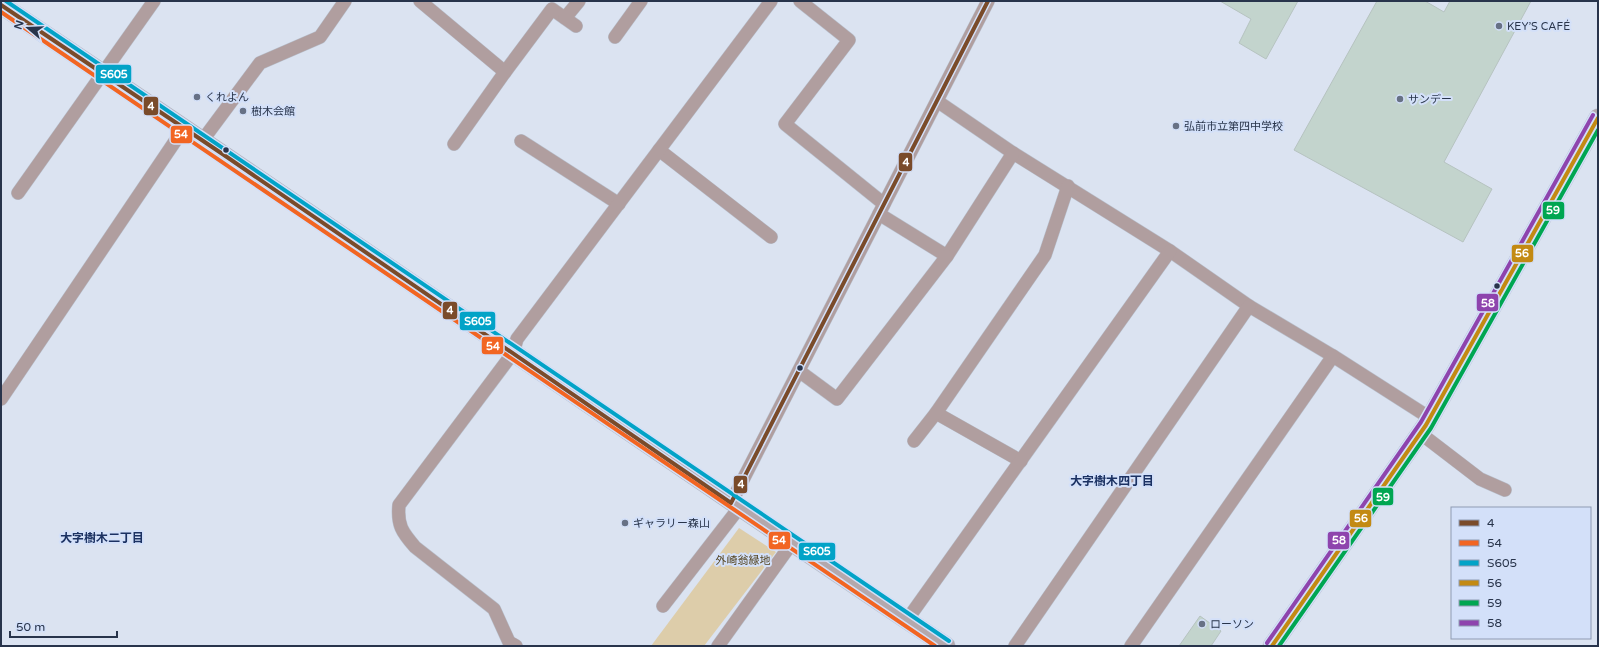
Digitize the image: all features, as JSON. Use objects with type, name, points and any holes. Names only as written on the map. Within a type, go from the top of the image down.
[{"type":"main road","points":[[1,5],[202,140],[735,505],[946,646]]},
{"type":"main road","points":[[1272,646],[1430,418],[1598,118]]},
{"type":"street","points":[[18,193],[102,72],[154,1]]},
{"type":"street","points":[[202,140],[260,63],[320,37],[345,1]]},
{"type":"street","points":[[420,1],[506,72]]},
{"type":"street","points":[[565,18],[579,1]]},
{"type":"street","points":[[616,37],[641,1]]},
{"type":"street","points":[[510,645],[494,609],[415,547],[406,538],[398,520],[399,505],[513,353],[518,339],[771,1]]},
{"type":"street","points":[[800,1],[849,40],[785,124],[882,209],[948,256]]},
{"type":"street","points":[[663,606],[735,505],[799,371],[988,1]]},
{"type":"street","points":[[454,144],[552,9],[576,26]]},
{"type":"street","points":[[937,101],[1013,153],[1170,251],[1250,306],[1333,356],[1430,418]]},
{"type":"street","points":[[1,399],[184,128]]},
{"type":"street","points":[[521,141],[619,204]]},
{"type":"street","points":[[659,150],[771,237]]},
{"type":"street","points":[[799,371],[837,398],[948,256],[1013,153]]},
{"type":"street","points":[[914,441],[936,412],[1045,255],[1068,186]]},
{"type":"street","points":[[907,620],[1170,251]]},
{"type":"street","points":[[1015,646],[1250,306]]},
{"type":"street","points":[[1131,646],[1333,356]]},
{"type":"street","points":[[936,412],[1021,461]]},
{"type":"street","points":[[1420,433],[1480,479],[1505,490]]},
{"type":"street","points":[[718,646],[792,543]]},
{"type":"green space","name":"外崎翁緑地","points":[[739,528],[776,552],[704,646],[651,646]]},
{"type":"building","points":[[1220,1],[1298,1],[1266,59],[1239,43],[1251,19]]},
{"type":"building","name":"サンデー","points":[[1377,1],[1425,1],[1444,12],[1450,1],[1531,1],[1444,162],[1492,189],[1463,242],[1294,150]]},
{"type":"building","name":"ローソン","points":[[1200,616],[1221,631],[1211,646],[1179,646]]},
{"type":"transit line","name":"S605","points":[[6,1],[949,641]]},
{"type":"transit line","name":"4","points":[[1,5],[224,155],[731,503],[988,1]]},
{"type":"transit line","name":"54","points":[[1,12],[935,646]]},
{"type":"transit line","name":"58","points":[[1267,643],[1421,422],[1593,115]]},
{"type":"transit line","name":"56","points":[[1272,646],[1426,425],[1598,118]]},
{"type":"transit line","name":"59","points":[[1279,646],[1431,428],[1598,130]]},
{"type":"place","name":"KEY’S CAFÉ","points":[[1499,26]]},
{"type":"place","name":"くれよん","points":[[197,97]]},
{"type":"place","name":"サンデー","points":[[1400,99]]},
{"type":"place","name":"樹木会館","points":[[243,111]]},
{"type":"place","name":"弘前市立第四中学校","points":[[1176,126]]},
{"type":"place","name":"ギャラリー森山","points":[[625,523]]},
{"type":"place","name":"ローソン","points":[[1202,624]]},
{"type":"district","name":"大字樹木四丁目","points":[[1112,481]]},
{"type":"district","name":"大字樹木二丁目","points":[[102,538]]}]
